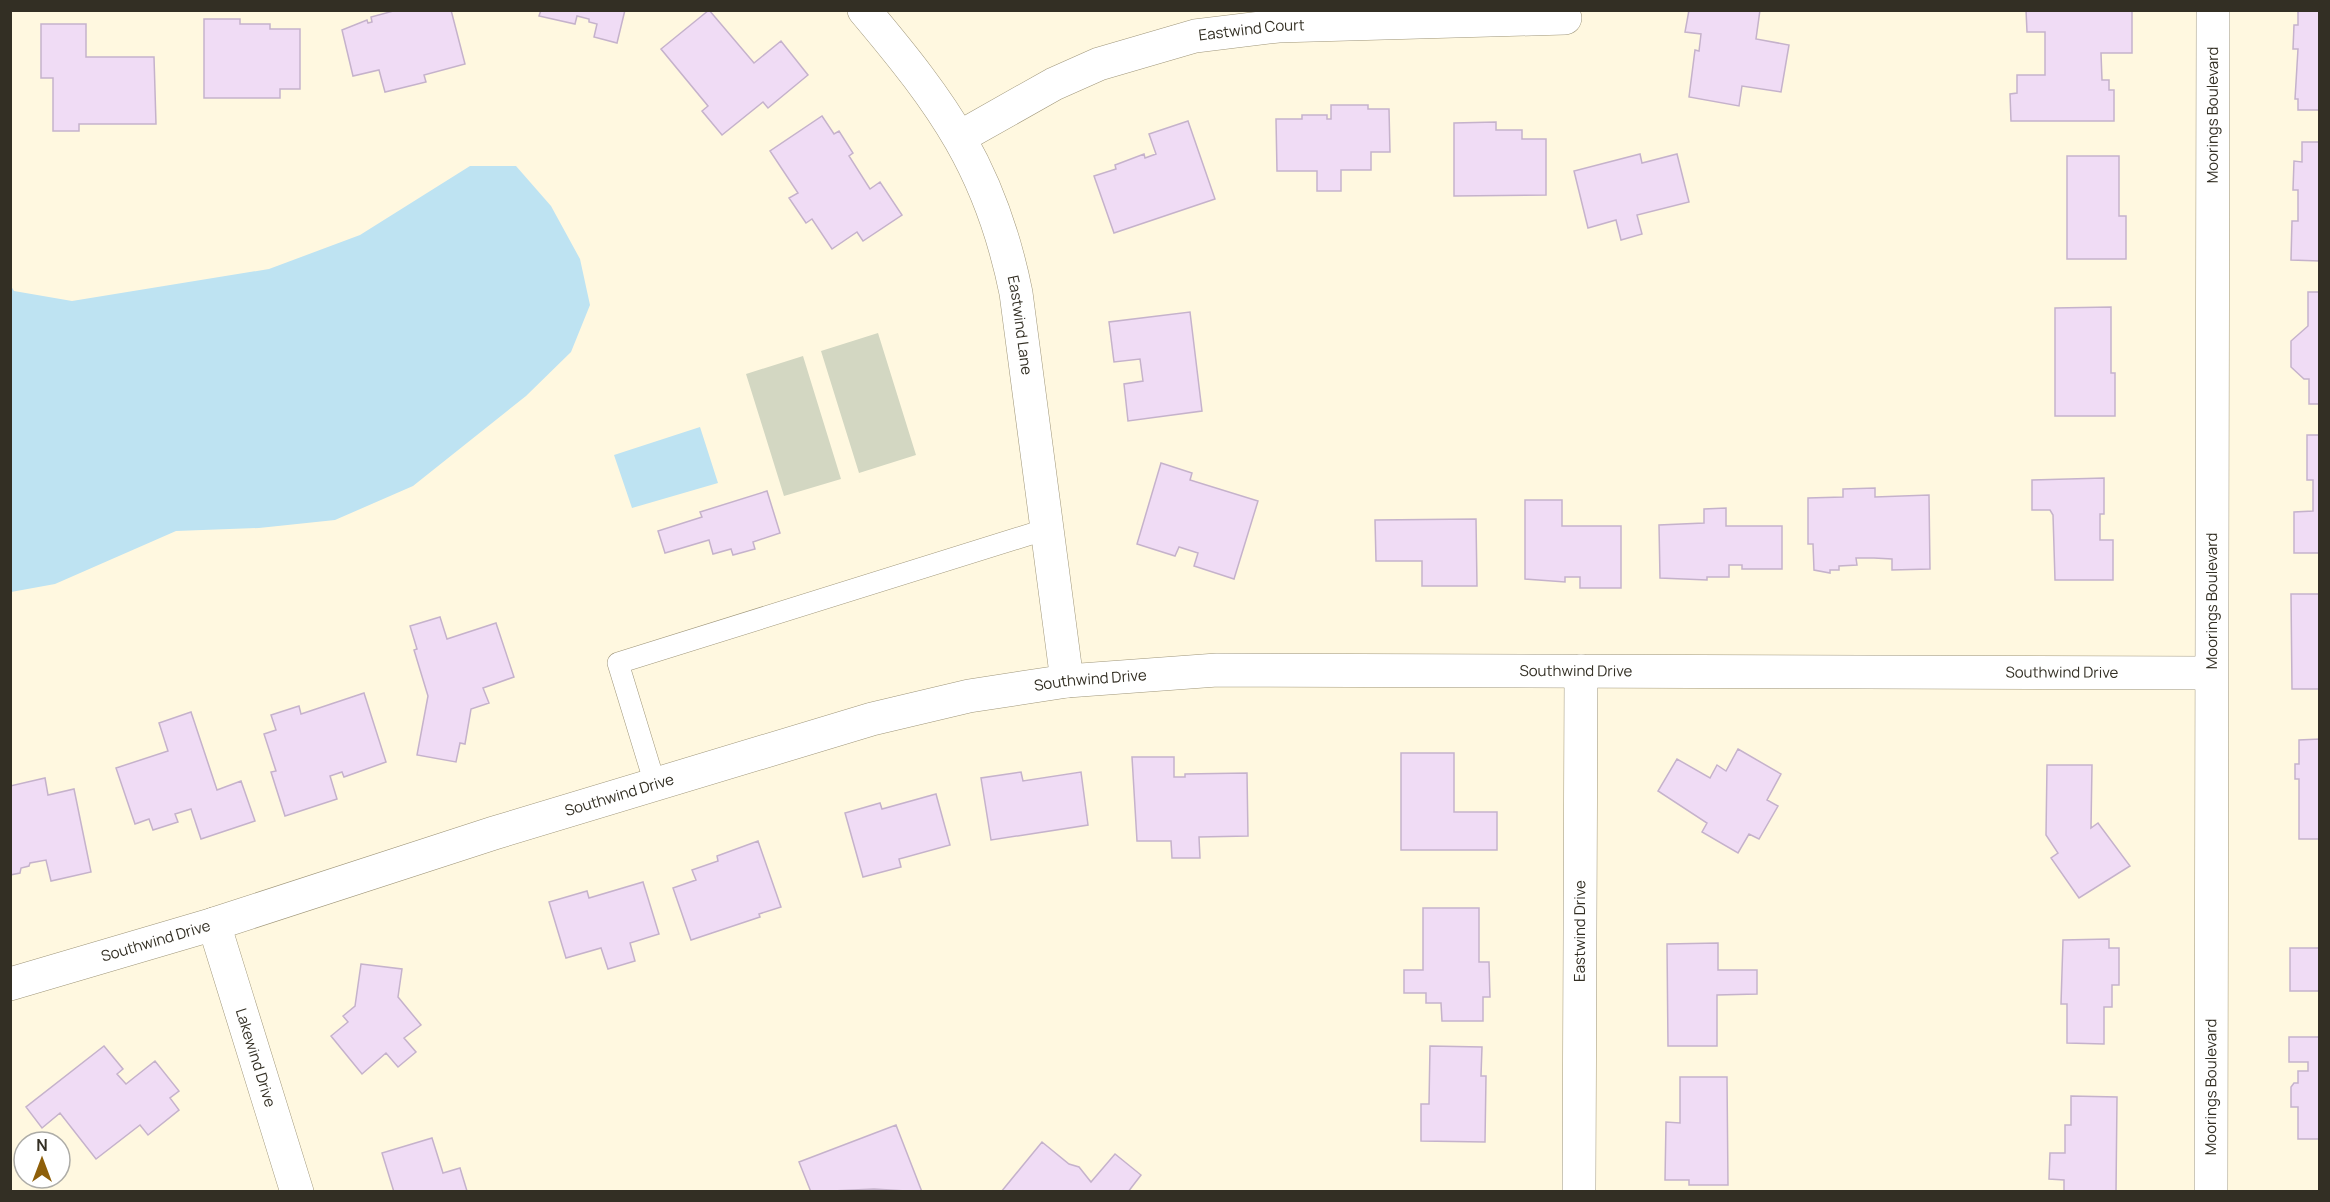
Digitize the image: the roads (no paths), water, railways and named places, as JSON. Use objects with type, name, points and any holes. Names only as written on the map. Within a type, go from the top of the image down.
[{"type":"street","name":"Eastwind Lane","points":[[864,10],[914,69],[960,137],[987,188],[1010,261],[1067,681]]},
{"type":"street","name":"Moorings Boulevard","points":[[2211,1191],[2213,10]]},
{"type":"street","name":"Eastwind Court","points":[[960,137],[1054,84],[1100,64],[1195,36],[1278,26],[1565,18]]},
{"type":"street","name":"Southwind Drive","points":[[10,984],[214,924],[494,833],[920,707],[969,696],[1067,681],[1218,670],[2211,673]]},
{"type":"street","name":"Eastwind Drive","points":[[1579,1191],[1581,671]]},
{"type":"street","name":"Lakewind Drive","points":[[214,924],[297,1191]]},
{"type":"lane","points":[[655,784],[618,663],[1047,529]]},
{"type":"water","points":[[470,166],[516,166],[551,206],[580,259],[590,305],[571,352],[526,396],[413,486],[335,520],[259,528],[176,531],[55,584],[11,592],[11,286],[14,291],[72,301],[269,269],[360,235]]},
{"type":"water","points":[[700,427],[718,483],[632,508],[614,455]]}]
